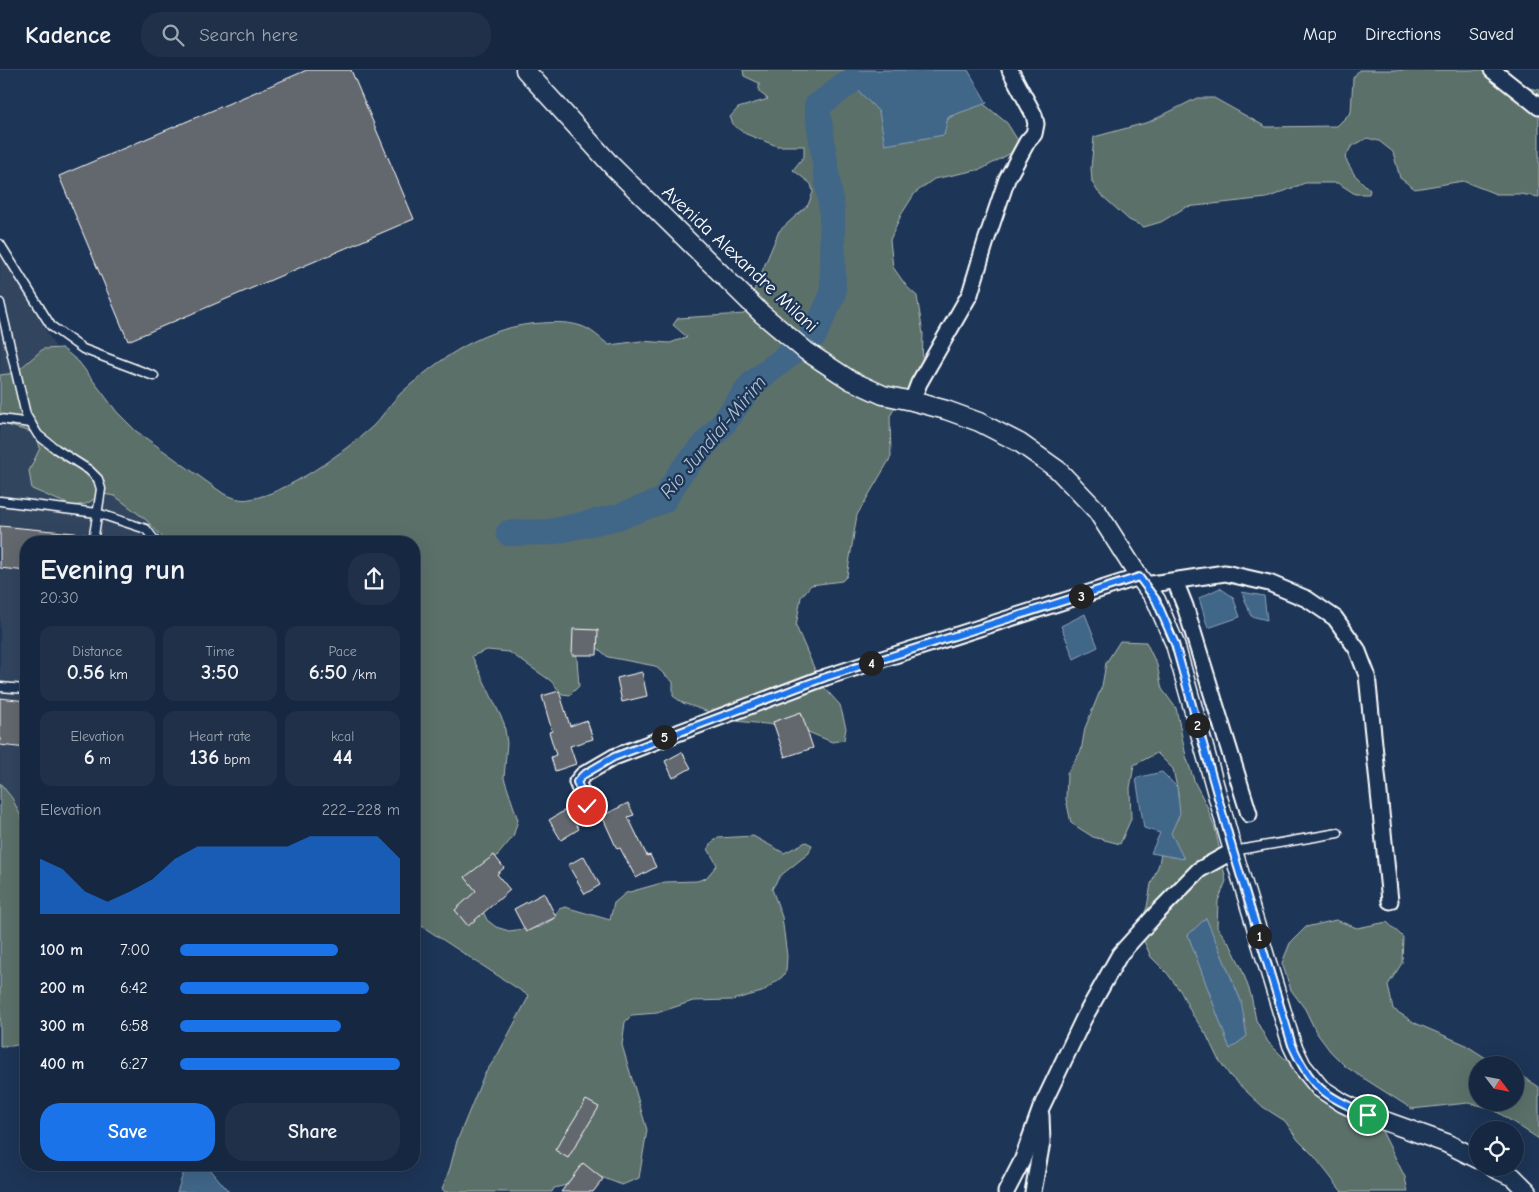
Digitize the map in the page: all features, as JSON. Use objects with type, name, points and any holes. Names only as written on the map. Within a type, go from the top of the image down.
[{"type":"street","name":"Avenida Alexandre Milani","points":[[525,70],[613,167],[762,314],[806,351],[850,380],[883,395],[946,410],[979,422],[1020,443],[1058,470],[1097,511],[1156,600],[1175,644],[1233,851],[1292,1045],[1302,1066],[1320,1088],[1343,1103],[1368,1115],[1446,1144],[1469,1155]]},
{"type":"street","points":[[912,401],[919,383],[970,294],[1007,179],[1027,142],[1034,134],[1036,124],[1034,114],[1010,70]]},
{"type":"street","points":[[1492,70],[1539,107]]},
{"type":"street","points":[[587,806],[577,782],[583,775],[614,757],[826,677],[1142,581],[1175,581],[1225,573],[1270,583],[1307,599],[1335,618],[1357,649],[1367,675],[1390,901]]},
{"type":"street","points":[[1175,581],[1188,615],[1249,814]]},
{"type":"street","points":[[1006,1192],[1022,1161],[1041,1108],[1084,1018],[1120,954],[1156,913],[1199,870],[1233,851]]},
{"type":"street","points":[[1033,1192],[1042,1142],[1041,1108]]},
{"type":"street","points":[[1511,1176],[1528,1192]]},
{"type":"lane","points":[[0,244],[51,326],[83,349],[154,376]]},
{"type":"lane","points":[[0,303],[26,415],[38,435],[56,449],[90,470],[98,479],[101,489],[94,536]]},
{"type":"lane","points":[[0,419],[31,423]]},
{"type":"lane","points":[[0,502],[97,513],[146,529],[151,536]]},
{"type":"lane","points":[[0,687],[20,689]]},
{"type":"lane","points":[[1233,851],[1338,833]]},
{"type":"shaded area","points":[[844,70],[968,70],[987,103],[948,117],[944,135],[885,145],[879,112],[850,82]]},
{"type":"shaded area","points":[[0,249],[94,416],[193,536],[20,536],[20,962],[0,961]]},
{"type":"shaded area","points":[[1220,588],[1233,597],[1240,617],[1208,628],[1199,598]]},
{"type":"shaded area","points":[[1242,592],[1264,596],[1267,620],[1251,616]]},
{"type":"shaded area","points":[[1085,614],[1098,647],[1074,659],[1061,626]]},
{"type":"shaded area","points":[[1162,772],[1177,787],[1180,813],[1171,833],[1184,859],[1151,853],[1160,833],[1144,828],[1136,778]]},
{"type":"shaded area","points":[[1206,918],[1241,1001],[1247,1036],[1230,1049],[1188,935]]},
{"type":"shaded area","points":[[184,1171],[212,1171],[229,1192],[177,1192]]},
{"type":"green space","points":[[743,70],[843,70],[888,122],[948,119],[972,102],[980,101],[1007,123],[1022,147],[982,169],[934,179],[915,193],[901,215],[890,240],[893,267],[907,287],[917,296],[923,334],[922,369],[914,388],[897,404],[890,416],[891,457],[857,515],[847,576],[842,581],[811,585],[801,597],[796,626],[821,684],[840,705],[846,728],[844,740],[832,742],[796,727],[735,721],[683,703],[673,696],[673,682],[655,666],[608,657],[588,640],[576,646],[579,686],[570,695],[562,694],[551,681],[509,652],[487,650],[472,656],[504,723],[507,743],[504,778],[518,820],[513,837],[492,862],[482,909],[487,920],[496,927],[509,931],[540,927],[553,919],[559,909],[565,907],[610,920],[614,903],[626,893],[665,882],[697,881],[706,878],[717,865],[708,849],[711,843],[718,838],[753,836],[784,853],[806,842],[812,845],[809,853],[780,876],[772,889],[782,917],[787,956],[786,971],[782,977],[762,992],[732,1000],[693,1001],[657,1013],[632,1015],[625,1022],[622,1045],[647,1130],[639,1178],[622,1185],[588,1172],[571,1184],[554,1188],[552,1192],[445,1192],[442,1189],[457,1141],[484,1075],[498,1054],[529,996],[420,925],[420,536],[161,536],[145,519],[115,496],[103,494],[86,504],[72,506],[32,489],[29,471],[40,448],[38,440],[31,432],[0,423],[0,375],[15,373],[43,349],[62,348],[79,362],[117,412],[136,431],[224,494],[246,499],[281,489],[315,470],[347,448],[373,426],[400,394],[448,356],[466,345],[503,330],[522,325],[558,322],[585,327],[609,345],[641,341],[670,343],[687,337],[673,325],[678,318],[744,314],[779,231],[808,205],[813,192],[811,184],[793,170],[804,156],[804,146],[777,146],[746,134],[734,126],[730,117],[738,108],[768,99],[759,92],[759,83],[744,76]]},
{"type":"green space","points":[[1359,70],[1507,70],[1529,88],[1539,90],[1539,197],[1520,194],[1496,194],[1463,181],[1415,189],[1400,178],[1393,152],[1379,141],[1367,138],[1351,147],[1345,158],[1354,174],[1370,190],[1369,194],[1355,194],[1338,183],[1305,183],[1267,198],[1186,207],[1161,222],[1144,227],[1129,220],[1098,192],[1092,182],[1091,168],[1094,137],[1149,122],[1197,98],[1214,98],[1266,127],[1337,126],[1351,112],[1353,78]]},
{"type":"green space","points":[[1120,641],[1146,642],[1157,665],[1162,689],[1176,708],[1186,756],[1195,783],[1207,806],[1216,832],[1226,881],[1218,901],[1217,927],[1231,946],[1242,969],[1251,995],[1256,1020],[1268,1042],[1284,1058],[1350,1100],[1382,1131],[1405,1177],[1408,1192],[1342,1192],[1314,1156],[1298,1140],[1285,1121],[1263,1107],[1230,1076],[1217,1057],[1206,1034],[1192,1014],[1181,992],[1167,973],[1151,957],[1138,928],[1147,907],[1151,884],[1159,864],[1163,841],[1178,818],[1178,793],[1173,769],[1157,753],[1134,765],[1130,788],[1131,819],[1120,844],[1093,837],[1071,823],[1066,799],[1067,773],[1081,751],[1085,728],[1102,686],[1106,663]]},
{"type":"green space","points":[[0,783],[12,798],[20,815],[20,1044],[0,1046]]},
{"type":"green space","points":[[1336,920],[1357,928],[1387,922],[1403,937],[1402,963],[1388,985],[1393,1009],[1415,1023],[1464,1044],[1483,1056],[1469,1056],[1469,1103],[1412,1109],[1346,1067],[1330,1051],[1316,1032],[1305,1009],[1291,990],[1282,963],[1290,943],[1306,927]]},
{"type":"green space","points":[[1524,1077],[1539,1087],[1539,1139],[1524,1129],[1524,1121],[1511,1121],[1496,1111],[1524,1111]]},
{"type":"building","points":[[307,70],[351,70],[414,219],[128,341],[59,176]]},
{"type":"building","points":[[0,526],[85,534],[85,536],[20,536],[20,570],[0,568]]},
{"type":"building","points":[[573,629],[598,630],[597,655],[572,655]]},
{"type":"building","points":[[642,672],[647,696],[622,702],[617,678]]},
{"type":"building","points":[[559,691],[570,726],[587,720],[593,739],[570,746],[576,764],[555,771],[551,757],[556,755],[549,732],[552,731],[542,696]]},
{"type":"building","points":[[0,698],[20,700],[20,747],[0,745]]},
{"type":"building","points":[[801,712],[813,748],[785,757],[773,722]]},
{"type":"building","points":[[682,752],[691,768],[673,778],[665,761]]},
{"type":"building","points":[[628,803],[634,815],[628,817],[647,856],[650,855],[656,867],[636,878],[620,848],[617,849],[602,816]]},
{"type":"building","points":[[567,809],[579,829],[561,840],[549,820]]},
{"type":"building","points":[[494,855],[504,868],[497,874],[510,890],[468,926],[455,910],[476,891],[465,877]]},
{"type":"building","points":[[584,856],[600,885],[585,894],[568,865]]},
{"type":"building","points":[[544,893],[556,917],[526,932],[514,909]]},
{"type":"building","points":[[586,1100],[599,1107],[568,1158],[555,1150]]},
{"type":"building","points":[[583,1163],[603,1179],[593,1192],[561,1192]]},
{"type":"waterway","name":"Rio Jundiaí-Mirim","points":[[509,533],[550,532],[618,517],[664,500],[681,472],[723,424],[752,384],[814,335],[833,294],[832,212],[817,106],[850,82]]},
{"type":"route","points":[[587,806],[577,782],[583,775],[614,757],[826,677],[1139,577],[1156,600],[1175,644],[1233,851],[1292,1045],[1302,1066],[1320,1088],[1343,1103],[1368,1115]]}]
